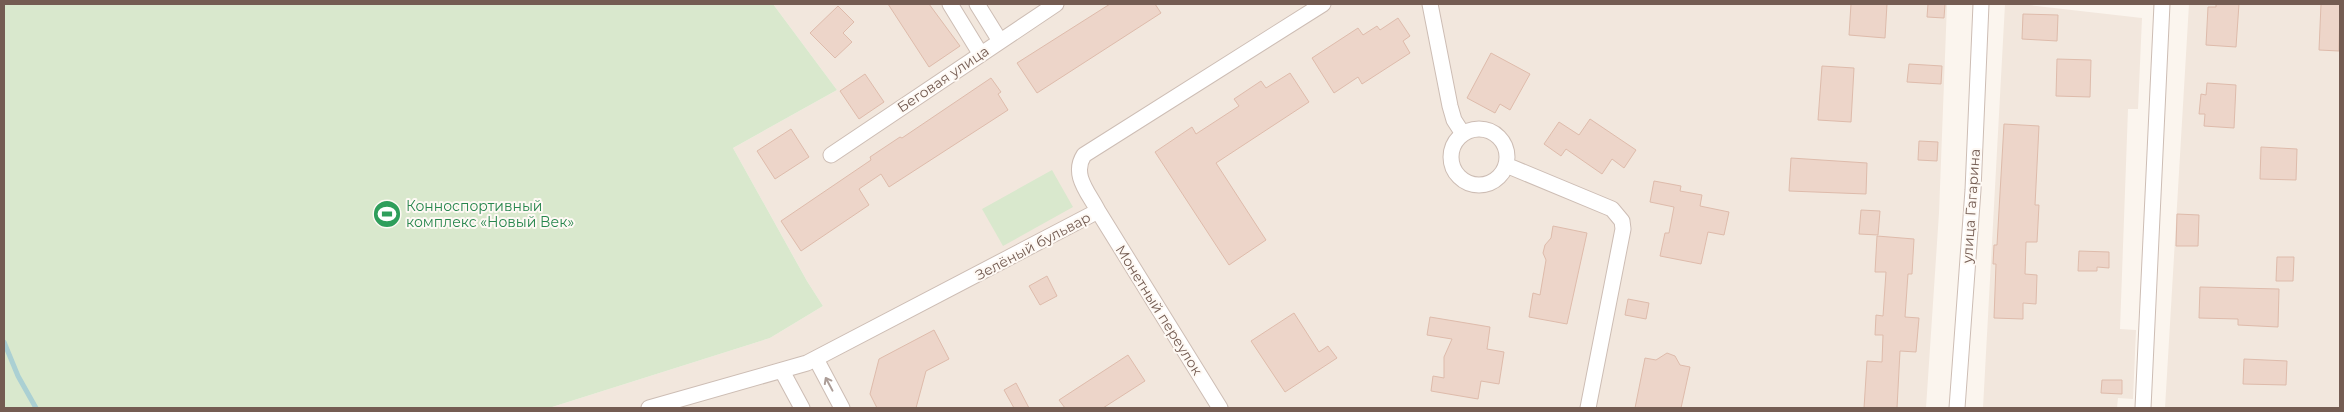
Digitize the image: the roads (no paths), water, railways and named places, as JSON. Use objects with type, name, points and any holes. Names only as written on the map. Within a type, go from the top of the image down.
[{"type":"street","points":[[950,4],[980,53]]},
{"type":"street","points":[[977,4],[1000,41]]},
{"type":"street","name":"Беговая улица","points":[[831,155],[980,53],[1056,4]]},
{"type":"street","name":"Зелёный бульвар","points":[[649,408],[782,371],[816,359],[1098,211],[1078,174],[1078,166],[1084,155],[1323,4]]},
{"type":"street","points":[[1430,4],[1450,106],[1454,120],[1463,134]]},
{"type":"street","name":"улица Гагарина","points":[[1957,408],[1973,190],[1981,4]]},
{"type":"street","points":[[2143,408],[2162,4]]},
{"type":"street","points":[[1473,129],[1485,129],[1496,134],[1505,148],[1506,164],[1501,175],[1492,182],[1480,185],[1463,180],[1452,166],[1451,154],[1455,143],[1463,134],[1473,129]]},
{"type":"street","points":[[1506,164],[1612,209],[1622,221],[1623,229],[1588,408]]},
{"type":"street","name":"Монетный переулок","points":[[1098,211],[1220,408]]},
{"type":"street","points":[[816,359],[842,408]]},
{"type":"street","points":[[782,371],[802,408]]},
{"type":"waterway","points":[[4,342],[18,376],[36,408]]},
{"type":"place","name":"Конноспортивный комплекс «Новый Век»","points":[[387,214]]}]
